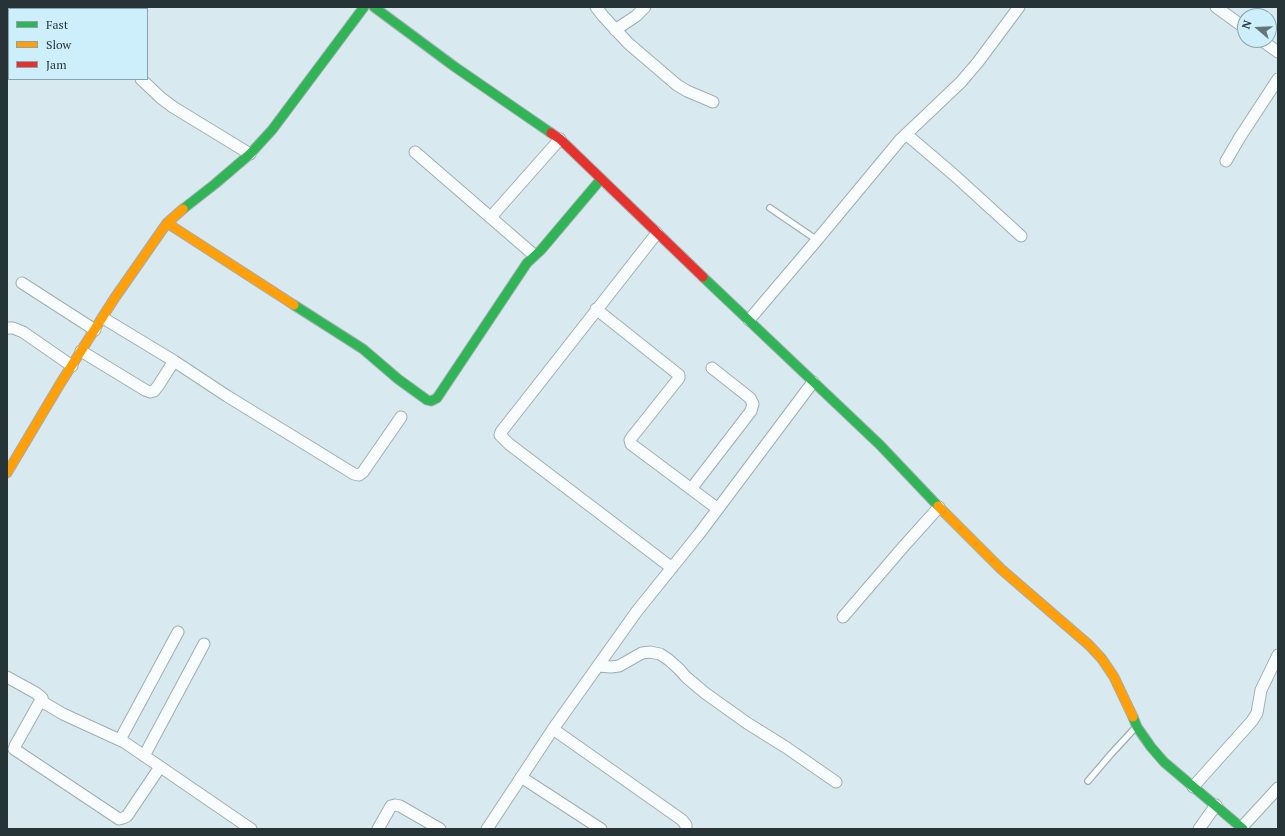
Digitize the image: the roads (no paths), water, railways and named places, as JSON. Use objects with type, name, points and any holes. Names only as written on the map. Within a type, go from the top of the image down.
[{"type":"street","points":[[7,473],[94,330],[167,223],[178,212],[215,184],[250,154],[272,130],[364,7]]},
{"type":"street","points":[[374,7],[455,67],[560,139],[602,179],[880,445],[1001,569],[1089,645],[1102,659],[1114,677],[1137,726],[1151,747],[1164,762],[1242,828],[1278,788]]},
{"type":"street","points":[[596,7],[628,44],[677,85],[713,102]]},
{"type":"street","points":[[615,30],[636,16],[645,7]]},
{"type":"street","points":[[748,320],[906,134],[961,82],[978,62],[1019,7]]},
{"type":"street","points":[[1216,7],[1237,22]]},
{"type":"street","points":[[1226,161],[1278,78]]},
{"type":"street","points":[[141,80],[173,107],[250,154]]},
{"type":"street","points":[[906,134],[953,174],[1021,236]]},
{"type":"street","points":[[491,217],[560,139]]},
{"type":"street","points":[[415,152],[534,255]]},
{"type":"street","points":[[167,223],[363,349],[398,379],[427,400],[431,401],[437,398],[527,263],[541,250],[602,179]]},
{"type":"street","points":[[657,233],[500,435],[502,439],[672,568]]},
{"type":"street","points":[[22,283],[94,330]]},
{"type":"street","points":[[596,310],[679,375],[679,378],[630,440],[631,444],[718,509]]},
{"type":"street","points":[[103,318],[354,474],[363,472],[401,417]]},
{"type":"street","points":[[7,328],[13,328],[23,332],[72,366]]},
{"type":"street","points":[[81,352],[144,390],[150,392],[154,391],[158,386],[174,361]]},
{"type":"street","points":[[692,489],[751,411],[753,404],[750,398],[712,368]]},
{"type":"street","points":[[487,829],[553,729],[637,611],[718,509],[813,382]]},
{"type":"street","points":[[843,617],[939,507]]},
{"type":"street","points":[[124,742],[122,736],[178,632]]},
{"type":"street","points":[[144,756],[204,644]]},
{"type":"street","points":[[598,666],[619,666],[642,653],[650,652],[660,654],[669,660],[705,693],[747,723],[787,748],[836,782]]},
{"type":"street","points":[[1193,787],[1252,721],[1256,713],[1261,690],[1278,655]]},
{"type":"street","points":[[7,677],[41,696],[42,698],[14,748],[119,819],[127,816],[160,767]]},
{"type":"street","points":[[41,701],[63,714],[124,742],[248,828]]},
{"type":"street","points":[[553,729],[682,820],[686,825],[686,829]]},
{"type":"street","points":[[521,777],[600,829]]},
{"type":"street","points":[[378,829],[390,806],[395,804],[440,829]]},
{"type":"street","points":[[1199,829],[1216,805]]},
{"type":"lane","points":[[770,208],[817,240]]},
{"type":"lane","points":[[1088,782],[1137,726]]}]
